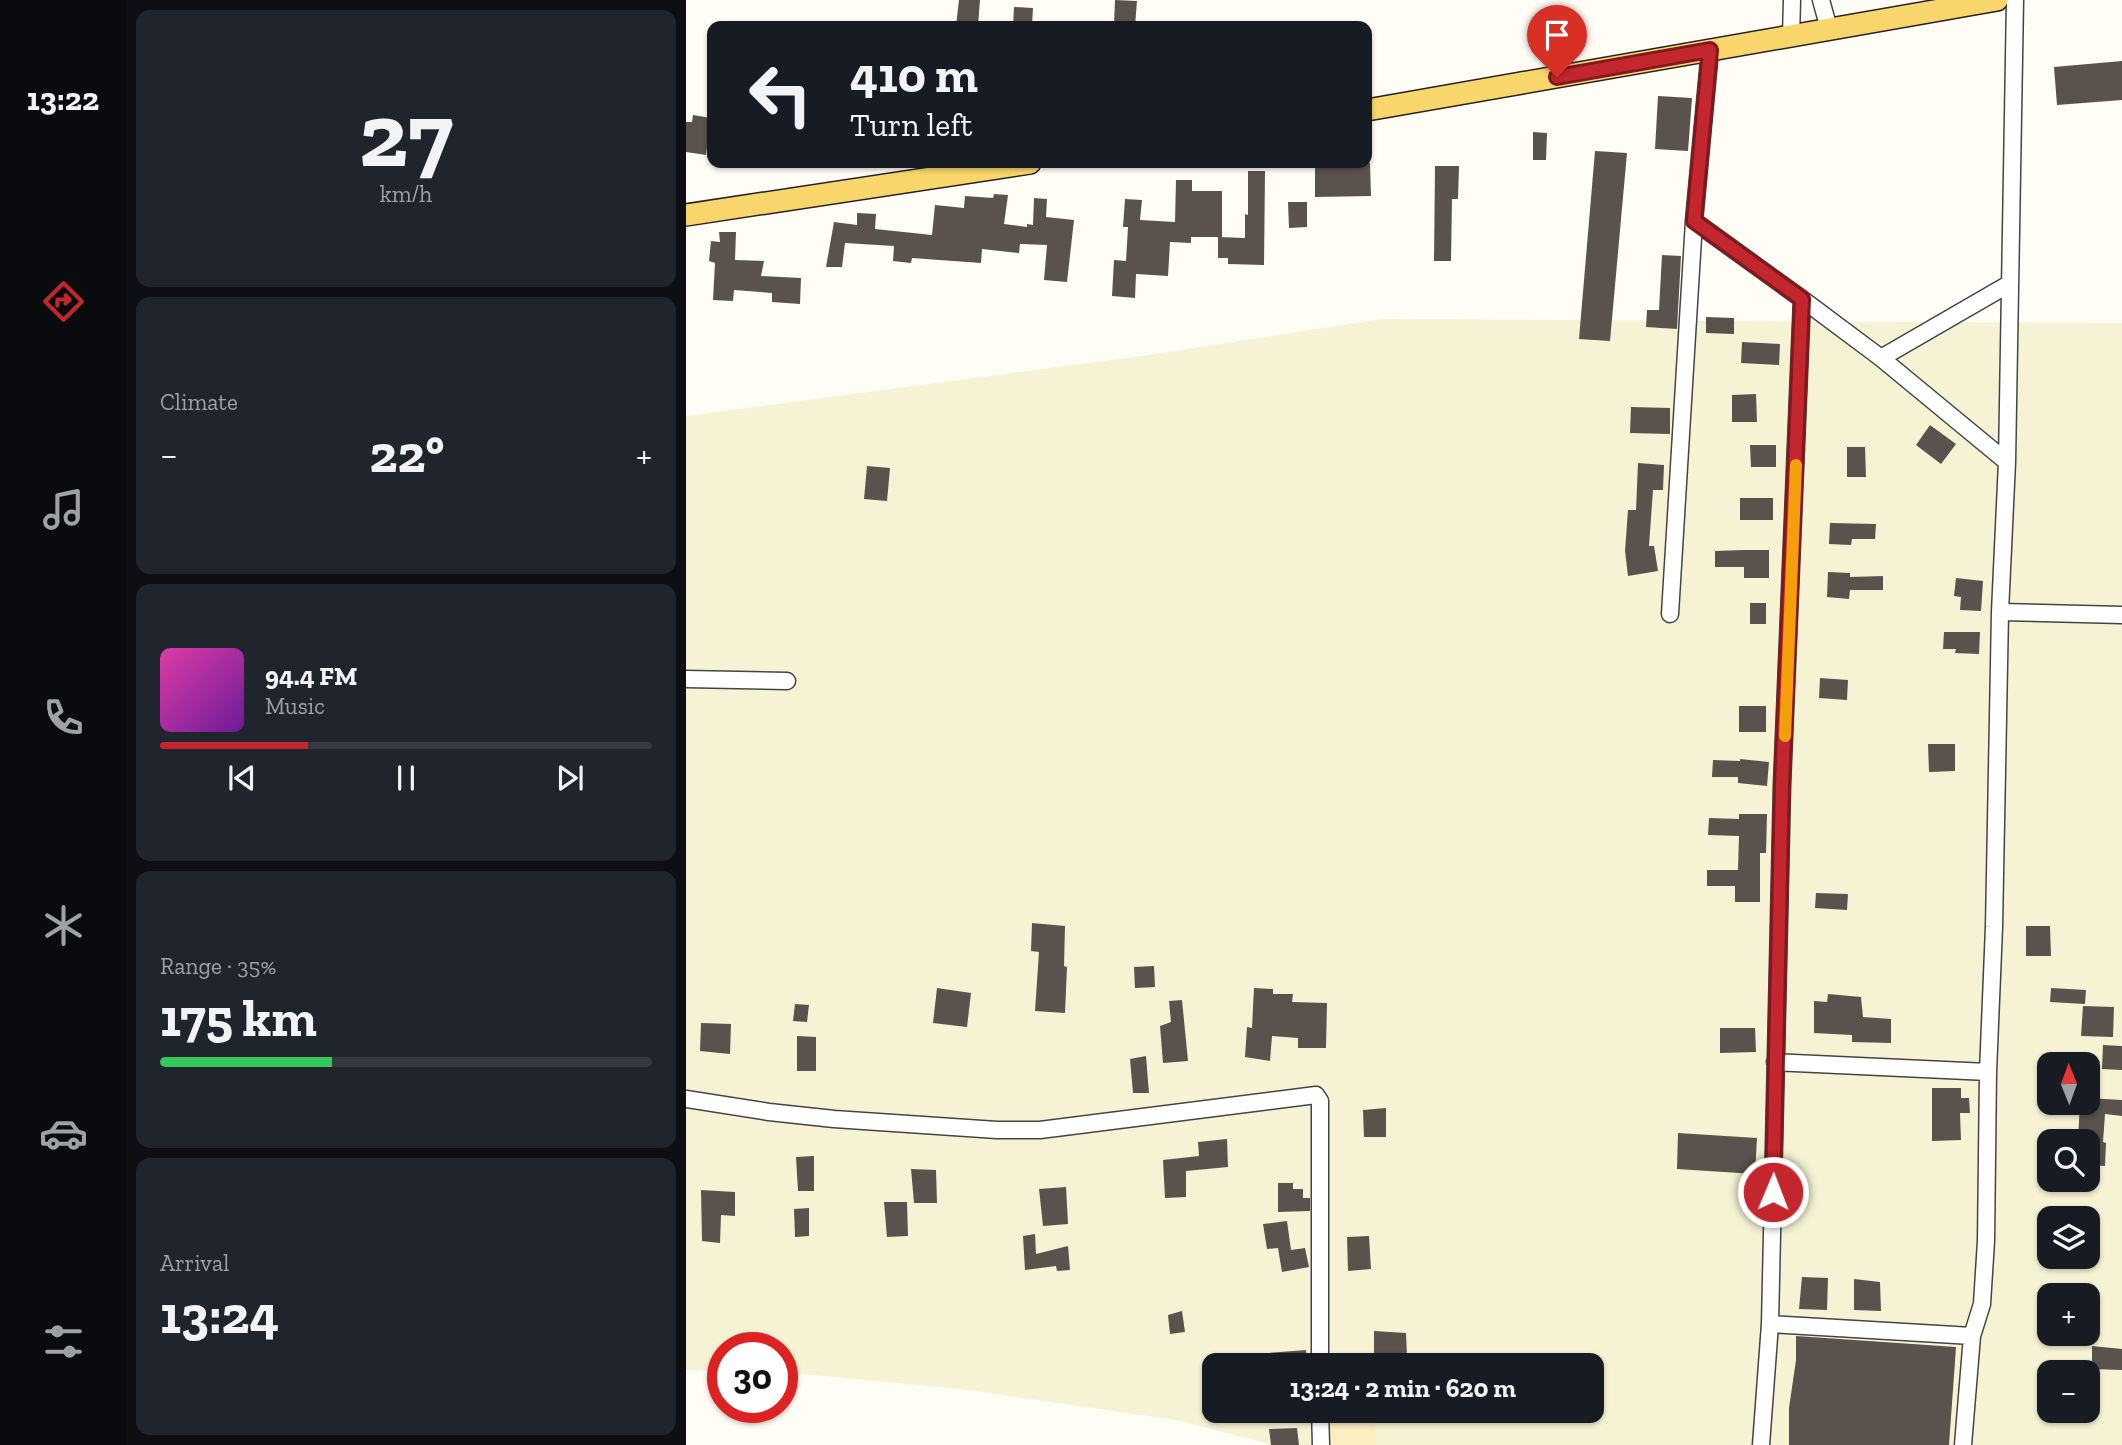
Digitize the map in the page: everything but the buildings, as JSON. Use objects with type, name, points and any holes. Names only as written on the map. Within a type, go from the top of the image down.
[{"type":"main road","points":[[1372,109],[1997,0]]},
{"type":"main road","points":[[686,215],[997,168]]},
{"type":"street","points":[[1791,36],[1792,0]]},
{"type":"street","points":[[1821,0],[1829,29]]},
{"type":"street","points":[[1963,1445],[1972,1336],[1982,1304],[1984,1279],[2000,612],[2007,462],[2015,0]]},
{"type":"street","points":[[1670,614],[1694,221],[1710,50]]},
{"type":"street","points":[[1694,221],[1881,358],[2007,462]]},
{"type":"street","points":[[1881,358],[2009,284]]},
{"type":"street","points":[[1761,1445],[1770,1324],[1782,785],[1802,299]]},
{"type":"street","points":[[2000,612],[2122,615]]},
{"type":"street","points":[[686,679],[787,681]]},
{"type":"street","points":[[1775,1062],[1988,1072]]},
{"type":"street","points":[[686,1099],[795,1115],[997,1130],[1040,1130],[1316,1094],[1320,1101],[1320,1353]]},
{"type":"street","points":[[1770,1324],[1972,1336]]},
{"type":"street","points":[[1321,1423],[1321,1445]]},
{"type":"shaded area","points":[[1381,319],[2122,323],[2122,1445],[1273,1445],[1176,1420],[968,1390],[798,1374],[798,1332],[707,1332],[707,1371],[686,1370],[686,416],[1149,355]]},
{"type":"sand","points":[[1329,1423],[1375,1423],[1376,1445],[1330,1445]]},
{"type":"slow traffic","points":[[1785,736],[1796,465]]},
{"type":"route","points":[[1557,77],[1710,50],[1694,221],[1802,299],[1782,785],[1773,1192]]}]
